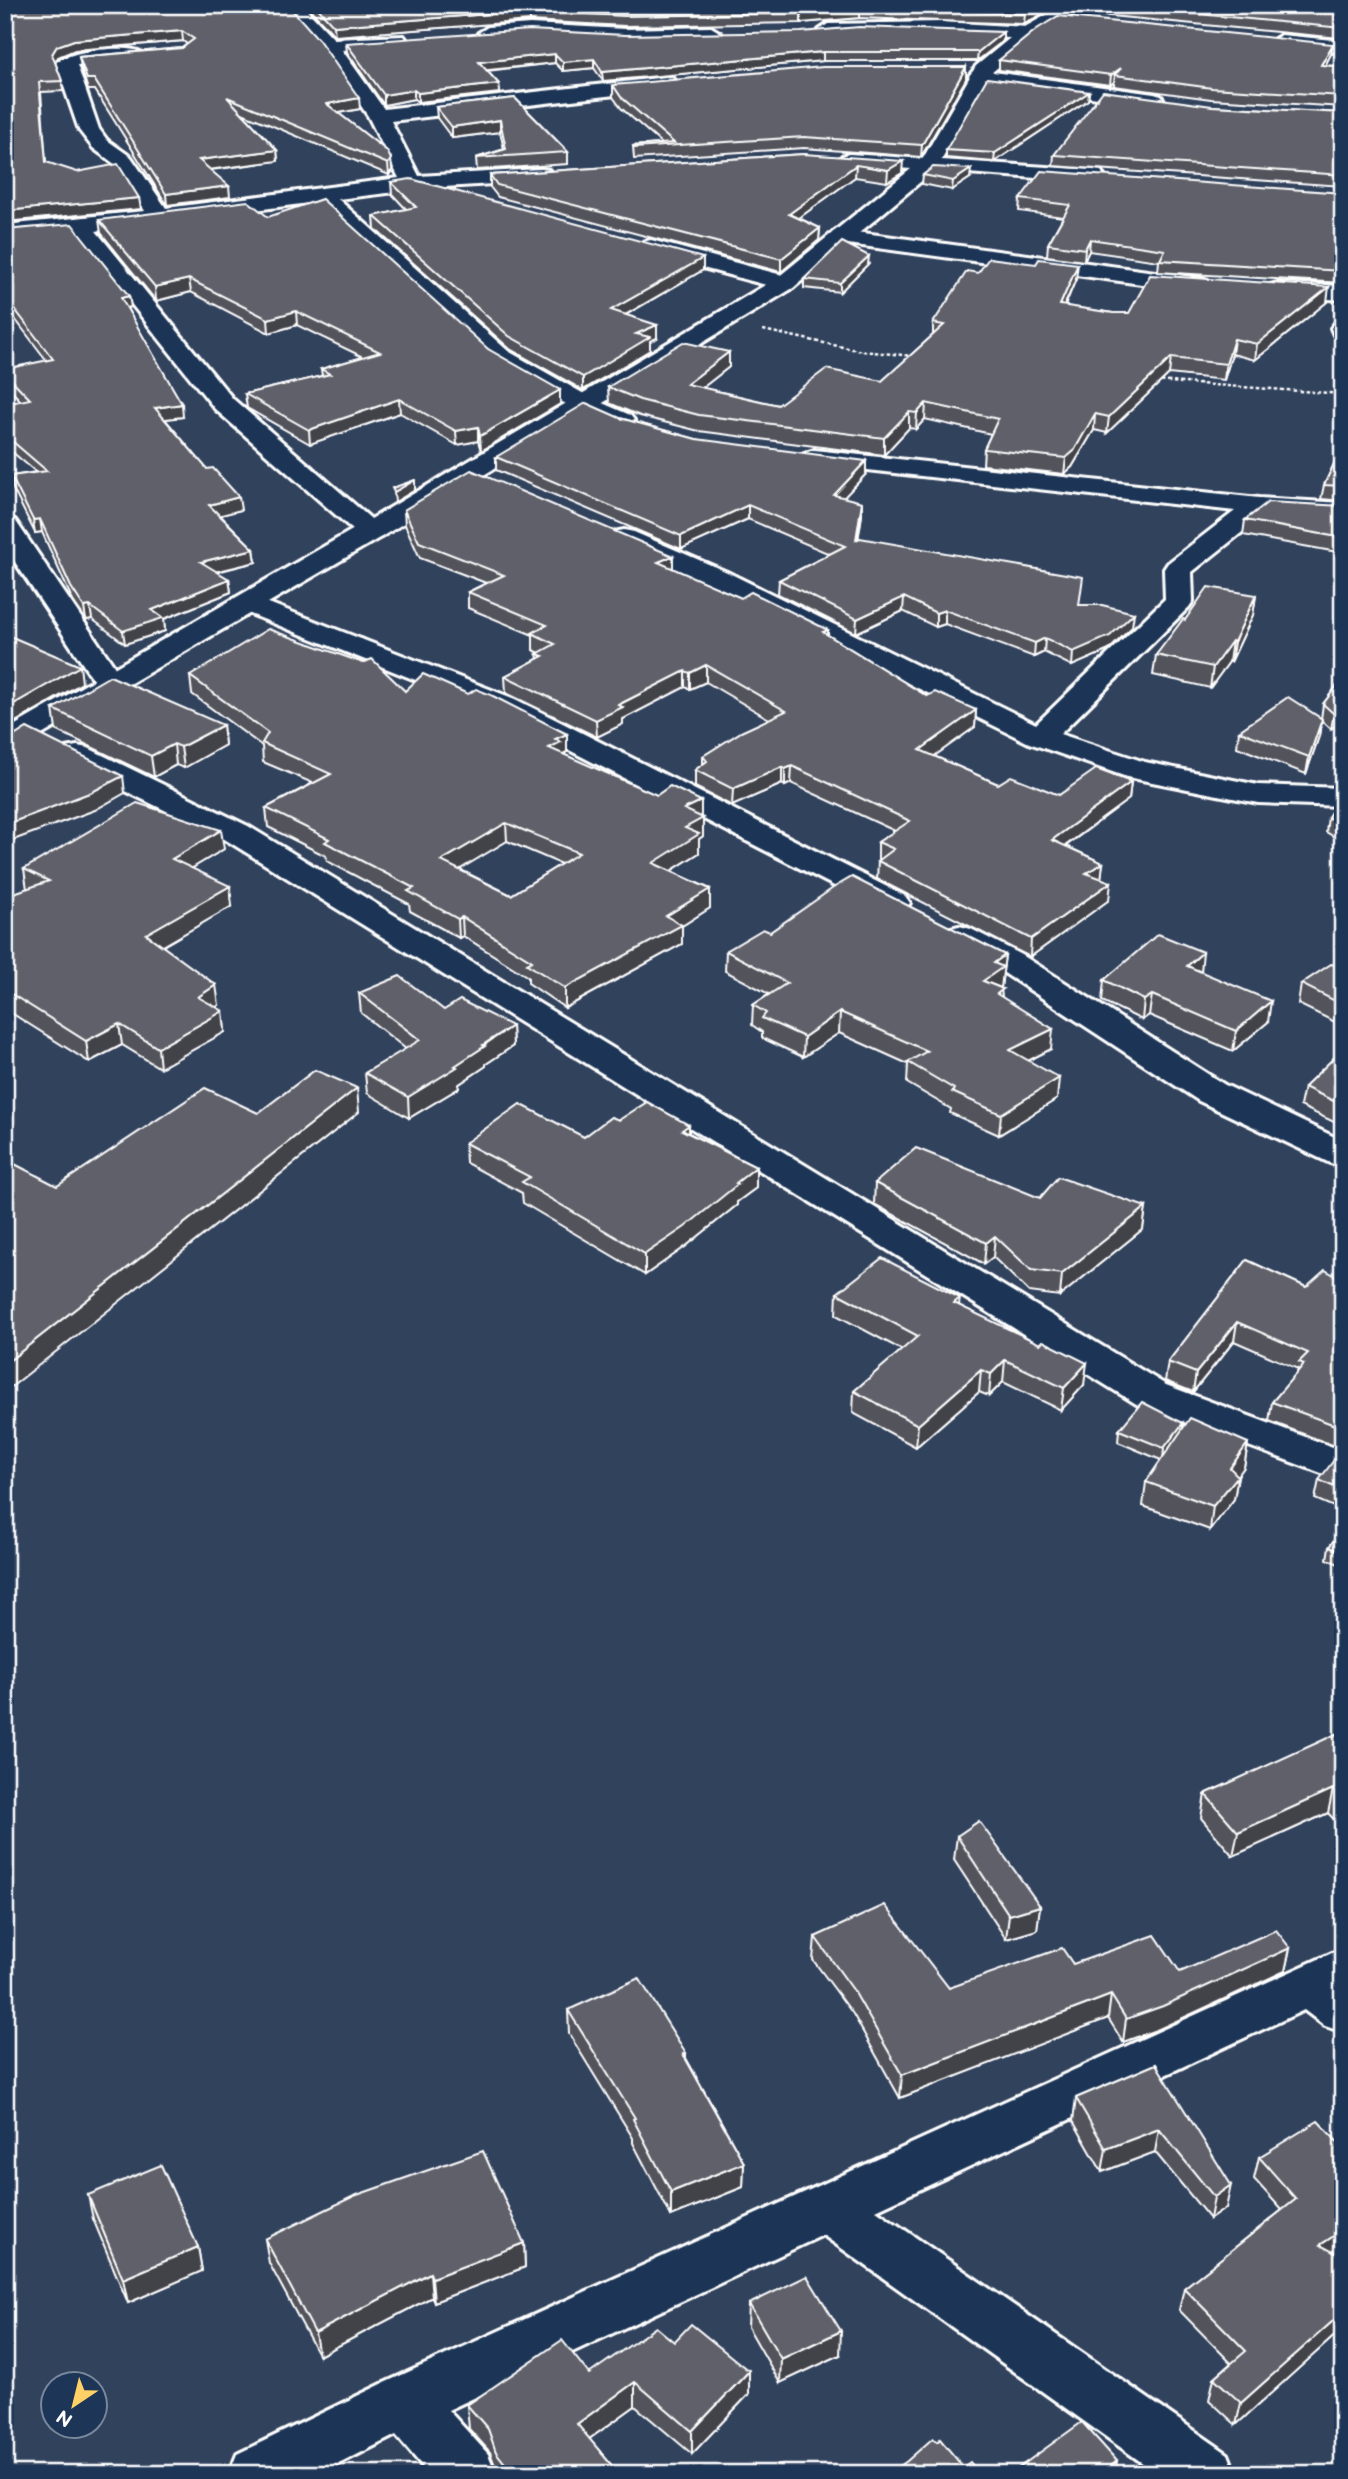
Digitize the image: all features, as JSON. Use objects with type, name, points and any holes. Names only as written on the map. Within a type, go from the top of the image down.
[{"type":"street","points":[[292,5],[328,45],[378,116],[412,183],[479,201]]},
{"type":"street","points":[[17,737],[109,681],[371,531],[482,477],[584,404],[785,283],[930,164],[973,72],[1028,33],[1056,19],[1081,13]]},
{"type":"street","points":[[813,31],[859,27],[1028,33]]},
{"type":"street","points":[[463,35],[530,30],[625,35],[734,33]]},
{"type":"street","points":[[328,45],[409,39]]},
{"type":"street","points":[[1261,39],[1343,47]]},
{"type":"street","points":[[156,52],[75,59],[66,63],[89,130],[100,144],[124,161],[159,215]]},
{"type":"street","points":[[973,72],[1170,103]]},
{"type":"street","points":[[378,116],[692,81]]},
{"type":"street","points":[[832,159],[1108,177]]},
{"type":"street","points":[[5,232],[81,226],[412,183],[561,173]]},
{"type":"street","points":[[320,194],[499,356],[584,404],[643,427]]},
{"type":"street","points":[[81,226],[224,404],[371,531]]},
{"type":"street","points":[[841,237],[1170,283],[1223,287]]},
{"type":"street","points":[[625,240],[785,283]]},
{"type":"street","points":[[1262,289],[1343,293]]},
{"type":"street","points":[[784,454],[1259,506],[1343,511]]},
{"type":"street","points":[[1040,737],[1179,601],[1178,569],[1259,506]]},
{"type":"street","points":[[5,526],[109,681]]},
{"type":"street","points":[[606,530],[717,578],[1040,737],[1138,770],[1258,794],[1343,797]]},
{"type":"street","points":[[248,603],[504,705],[1010,962],[1212,1093],[1343,1155]]},
{"type":"street","points":[[17,737],[237,834],[1152,1395],[1343,1467]]},
{"type":"street","points":[[258,2474],[404,2402],[829,2208],[1331,1989]]},
{"type":"street","points":[[829,2208],[1207,2474]]},
{"type":"street","points":[[404,2402],[467,2474]]},
{"type":"path","points":[[722,321],[862,351],[918,357]]},
{"type":"path","points":[[1152,381],[1343,394]]},
{"type":"building","points":[[5,5],[288,5],[319,40],[359,98],[327,104],[387,151],[391,159],[388,164],[227,97],[277,150],[199,160],[229,186],[166,194],[94,79],[87,79],[79,57],[182,48],[194,39],[182,31],[74,40],[57,46],[52,54],[62,81],[39,82],[46,162],[77,172],[118,164],[139,198],[5,211]]},
{"type":"building","points":[[315,5],[1041,5],[1025,14],[859,8],[801,13],[625,16],[529,11],[334,26]]},
{"type":"building","points":[[1107,5],[1343,5],[1343,26],[1342,28]]},
{"type":"building","points":[[1058,16],[1333,44],[1321,65],[1343,67],[1343,96],[1212,88],[1115,75],[1121,68],[1111,75],[999,60],[1037,29]]},
{"type":"building","points":[[859,27],[1003,32],[978,52],[823,52],[602,72],[594,59],[563,62],[555,54],[479,62],[499,84],[418,93],[414,90],[384,95],[346,43],[530,30],[625,35],[801,32]]},
{"type":"building","points":[[823,67],[966,67],[922,145],[804,137],[634,148],[633,146],[674,143],[621,97],[613,85]]},
{"type":"building","points":[[987,78],[1089,92],[995,153],[946,150]]},
{"type":"building","points":[[1103,91],[1212,106],[1343,113],[1343,175],[1054,155]]},
{"type":"building","points":[[515,98],[568,152],[476,158],[506,149],[500,120],[452,127],[436,107]]},
{"type":"building","points":[[804,154],[903,161],[888,170],[856,165],[789,214],[820,228],[781,259],[497,185],[490,175]]},
{"type":"building","points":[[933,167],[971,169],[953,181],[923,175]]},
{"type":"building","points":[[1041,171],[1343,193],[1343,271],[1160,260],[1165,250],[1090,239],[1085,249],[1048,244],[1070,205],[1020,199]]},
{"type":"building","points":[[411,179],[703,258],[611,310],[657,325],[636,334],[650,337],[583,377],[509,336],[374,216],[416,207],[391,182]]},
{"type":"building","points":[[322,199],[488,349],[560,390],[480,436],[478,427],[456,431],[399,399],[309,430],[245,394],[330,374],[321,369],[380,352],[296,311],[268,319],[189,279],[155,287],[99,220],[248,201],[268,217]]},
{"type":"building","points":[[72,224],[129,296],[121,298],[182,404],[155,408],[207,469],[213,468],[239,497],[209,505],[254,549],[201,562],[229,579],[152,610],[163,618],[123,631],[90,606],[84,607],[71,587],[40,519],[33,520],[11,476],[47,471],[5,435],[5,404],[30,399],[5,373],[5,369],[53,359],[10,303],[5,304],[5,230]]},
{"type":"building","points":[[842,242],[869,256],[840,283],[804,279]]},
{"type":"building","points":[[989,258],[1036,264],[1039,259],[1078,264],[1060,305],[1113,313],[1129,313],[1150,275],[1329,287],[1257,344],[1234,339],[1226,364],[1171,358],[1109,417],[1095,414],[1074,451],[1066,458],[984,449],[998,419],[926,403],[917,413],[909,412],[884,438],[699,415],[640,400],[608,387],[683,342],[729,352],[687,384],[778,405],[826,369],[882,381],[944,325],[933,323],[967,271],[978,273]]},
{"type":"building","points":[[586,403],[620,418],[696,439],[866,461],[834,495],[862,502],[856,540],[860,538],[1083,577],[1079,605],[1102,605],[1134,613],[1110,636],[1073,652],[1045,638],[1035,643],[945,610],[936,613],[904,597],[857,619],[779,580],[845,546],[748,505],[681,536],[496,457]]},
{"type":"building","points":[[1343,445],[1343,486],[1324,485]]},
{"type":"building","points":[[471,470],[673,556],[658,562],[741,598],[751,592],[828,630],[823,632],[927,696],[935,692],[976,710],[920,750],[998,784],[1011,776],[1059,795],[1096,769],[1131,782],[1052,840],[1103,863],[1086,873],[1111,882],[1031,939],[878,861],[894,849],[878,842],[910,821],[792,766],[785,769],[782,767],[733,789],[695,770],[707,761],[703,756],[741,732],[786,711],[706,665],[690,673],[685,671],[618,705],[623,707],[596,720],[505,676],[543,656],[537,654],[555,644],[532,633],[547,625],[468,592],[504,575],[419,542],[404,510]]},
{"type":"building","points":[[415,480],[394,492],[392,488]]},
{"type":"building","points":[[1268,502],[1343,506],[1343,538],[1245,520]]},
{"type":"building","points":[[1208,587],[1256,595],[1234,642],[1232,641],[1213,667],[1156,655],[1183,619],[1185,620]]},
{"type":"building","points":[[268,629],[363,663],[372,659],[405,691],[423,674],[468,694],[476,689],[491,695],[567,734],[555,739],[561,742],[549,748],[657,795],[670,786],[701,801],[684,809],[703,818],[685,828],[699,834],[653,863],[710,889],[666,916],[682,925],[565,988],[527,964],[532,961],[462,917],[458,919],[408,891],[414,888],[325,842],[329,839],[266,808],[331,774],[262,743],[268,733],[190,676]],"holes":[[[506,823],[579,853],[511,895],[441,861]]]},
{"type":"building","points":[[5,634],[80,666],[5,709]]},
{"type":"building","points":[[110,676],[223,725],[181,747],[174,744],[151,756],[53,709]]},
{"type":"building","points":[[1343,678],[1343,706],[1334,714],[1323,704]]},
{"type":"building","points":[[1288,697],[1322,719],[1309,757],[1239,731]]},
{"type":"building","points":[[27,728],[123,776],[92,792],[5,825],[5,737],[14,736]]},
{"type":"building","points":[[1343,794],[1343,826],[1328,817]]},
{"type":"building","points":[[137,803],[221,830],[172,859],[230,886],[146,934],[216,985],[198,997],[223,1011],[158,1048],[119,1024],[86,1041],[5,990],[5,896],[49,881],[24,869]]},
{"type":"building","points":[[852,877],[1005,955],[994,963],[1003,967],[983,981],[1003,989],[997,994],[1053,1029],[1010,1050],[1059,1078],[1001,1114],[952,1092],[954,1089],[908,1062],[927,1051],[840,1012],[804,1037],[762,1018],[766,1013],[753,1005],[787,983],[726,951],[763,929],[770,932]]},
{"type":"building","points":[[1158,934],[1203,952],[1187,966],[1271,1001],[1236,1031],[1152,995],[1144,1000],[1104,980]]},
{"type":"building","points":[[1331,964],[1343,967],[1343,1005],[1301,984]]},
{"type":"building","points":[[400,976],[444,1010],[460,1000],[512,1026],[455,1066],[457,1067],[408,1097],[365,1073],[420,1040],[359,993]]},
{"type":"building","points":[[1343,1049],[1343,1102],[1340,1104],[1304,1087]]},
{"type":"building","points":[[315,1070],[357,1088],[5,1364],[5,1159],[57,1186],[205,1088],[258,1113]]},
{"type":"building","points":[[647,1102],[689,1125],[682,1130],[756,1167],[685,1227],[645,1254],[522,1182],[530,1177],[465,1143],[520,1104],[584,1137],[611,1117],[619,1120]]},
{"type":"building","points":[[916,1148],[1040,1198],[1058,1177],[1146,1207],[1062,1274],[1031,1270],[995,1236],[986,1243],[875,1183]]},
{"type":"building","points":[[882,1258],[960,1298],[954,1303],[1087,1363],[1064,1388],[1005,1360],[991,1374],[981,1370],[918,1425],[854,1391],[918,1336],[837,1293]]},
{"type":"building","points":[[1247,1260],[1306,1287],[1325,1270],[1343,1280],[1343,1428],[1272,1402],[1304,1364],[1299,1362],[1308,1353],[1237,1322],[1196,1373],[1168,1362]]},
{"type":"building","points":[[1142,1402],[1183,1423],[1164,1448],[1119,1430]]},
{"type":"building","points":[[1190,1418],[1248,1443],[1230,1468],[1238,1476],[1213,1506],[1146,1482]]},
{"type":"building","points":[[1334,1460],[1343,1462],[1343,1491],[1319,1480]]},
{"type":"building","points":[[1343,1528],[1343,1553],[1329,1547]]},
{"type":"building","points":[[1343,1731],[1343,1800],[1333,1789],[1238,1832],[1205,1794]]},
{"type":"building","points":[[979,1821],[1040,1906],[1009,1915],[957,1836]]},
{"type":"building","points":[[885,1905],[949,1988],[1062,1948],[1073,1964],[1155,1935],[1180,1972],[1276,1930],[1290,1948],[1163,2006],[1126,2019],[1111,1995],[902,2075],[854,1991],[815,1937]]},
{"type":"building","points":[[639,1978],[686,2053],[683,2054],[744,2163],[671,2192],[633,2119],[635,2118],[568,2010]]},
{"type":"building","points":[[1156,2064],[1231,2185],[1214,2197],[1159,2129],[1106,2149],[1076,2098]]},
{"type":"building","points":[[1318,2121],[1343,2148],[1343,2230],[1320,2245],[1343,2257],[1343,2312],[1241,2403],[1214,2378],[1246,2351],[1184,2288],[1296,2199],[1259,2157]]},
{"type":"building","points":[[483,2151],[524,2243],[432,2278],[430,2273],[315,2333],[265,2239],[354,2196]]},
{"type":"building","points":[[161,2165],[198,2247],[123,2279],[88,2195]]},
{"type":"building","points":[[807,2276],[841,2331],[781,2359],[749,2304]]},
{"type":"building","points":[[691,2324],[749,2371],[692,2431],[635,2382],[577,2424],[619,2474],[524,2474],[517,2466],[511,2471],[496,2452],[488,2429],[467,2405],[562,2340],[589,2374],[656,2327],[674,2342]]},
{"type":"building","points":[[1082,2422],[1117,2461],[1101,2474],[1010,2474]]},
{"type":"building","points":[[933,2438],[937,2442],[940,2439],[963,2467],[970,2462],[980,2474],[889,2474]]}]
